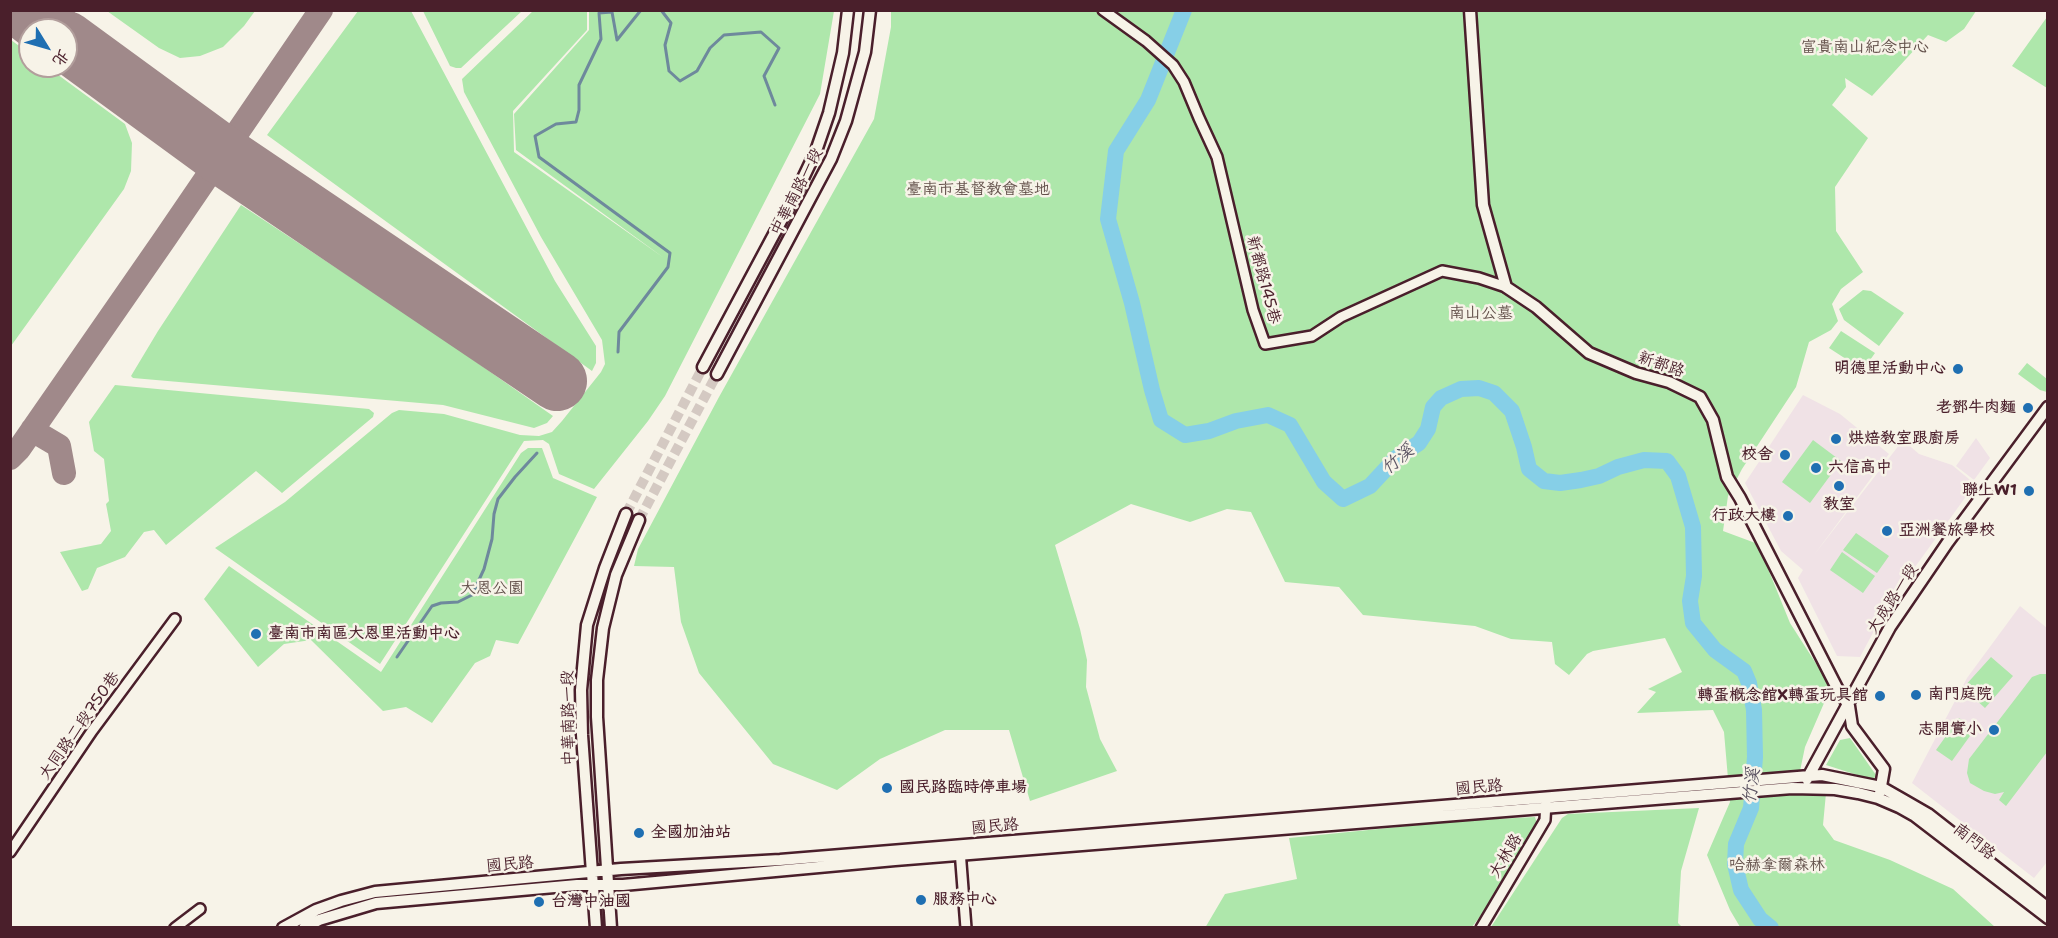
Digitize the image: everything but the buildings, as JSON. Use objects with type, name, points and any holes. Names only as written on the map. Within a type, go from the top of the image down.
[{"type":"street","name":"中華南路一段","points":[[703,368],[816,151],[829,113],[848,10]]},
{"type":"street","name":"中華南路一段","points":[[717,374],[831,159],[846,121],[865,52],[870,10]]},
{"type":"street","name":"新都路145巷","points":[[1103,10],[1173,64],[1184,82],[1217,157],[1253,310],[1265,344],[1312,336],[1341,317],[1442,271],[1479,278],[1506,287]]},
{"type":"street","points":[[1470,10],[1483,205],[1506,287]]},
{"type":"street","name":"新都路","points":[[1506,287],[1536,307],[1589,353],[1636,373],[1669,382],[1700,397],[1713,420],[1727,477],[1849,706],[1852,726],[1884,770],[1878,798]]},
{"type":"street","name":"大成路一段","points":[[1801,788],[1849,706],[1890,627],[1948,542],[2048,407]]},
{"type":"street","name":"中華南路一段","points":[[596,927],[582,735],[581,690],[587,624],[626,514]]},
{"type":"street","name":"中華南路一段","points":[[611,927],[597,717],[597,680],[603,628],[616,575],[639,520]]},
{"type":"street","name":"大同路二段750巷","points":[[10,852],[93,730],[175,619]]},
{"type":"street","points":[[1788,783],[1809,775],[1832,777],[1881,787]]},
{"type":"street","points":[[1788,783],[1801,788],[1835,789],[1878,798]]},
{"type":"street","name":"國民路","points":[[304,927],[319,920],[376,903],[593,885],[623,885],[960,850],[1788,783]]},
{"type":"street","name":"南門路","points":[[1881,787],[1928,814],[2048,908]]},
{"type":"street","name":"南門路","points":[[1878,798],[1915,816],[2048,918]]},
{"type":"street","name":"大林路","points":[[1480,927],[1545,820],[1546,803]]},
{"type":"street","points":[[960,850],[966,927]]},
{"type":"street","name":"國民路","points":[[283,927],[316,910],[375,892],[607,870],[960,850]]},
{"type":"street","points":[[176,927],[200,909]]},
{"type":"shaded area","points":[[1803,395],[1840,414],[1889,454],[1814,555],[1903,440],[1919,454],[1952,465],[1975,484],[1889,603],[1860,657],[1837,656],[1798,578],[1803,570],[1781,551],[1745,483]]},
{"type":"shaded area","points":[[1976,438],[1990,458],[1974,480],[1956,466]]},
{"type":"shaded area","name":"志開實小","points":[[2020,606],[2047,628],[2047,862],[2034,878],[1912,783],[1967,678]]},
{"type":"green space","points":[[534,10],[587,11],[587,30],[513,111],[514,152],[664,258],[516,150],[514,114],[589,30],[589,11],[834,11],[820,94],[665,396],[648,421],[594,489],[559,474],[549,444],[543,440],[524,441],[380,664],[215,548],[285,502],[392,413],[399,410],[444,414],[520,435],[539,436],[552,432],[601,372],[605,364],[602,340],[541,237],[464,92],[462,79]]},
{"type":"green space","points":[[107,11],[255,11],[223,47],[200,56],[180,58],[159,48]]},
{"type":"green space","points":[[358,11],[411,11],[555,281],[596,346],[596,363],[592,371],[267,135]]},
{"type":"green space","points":[[423,11],[522,11],[461,68],[456,68],[450,66]]},
{"type":"green space","name":"南山公墓","points":[[891,11],[1976,11],[1964,29],[1946,42],[1928,35],[1872,96],[1845,78],[1846,87],[1832,105],[1868,138],[1835,187],[1836,231],[1863,272],[1841,289],[1832,304],[1838,321],[1831,330],[1809,342],[1796,387],[1742,469],[1728,496],[1723,531],[1758,544],[1790,623],[1831,687],[1805,747],[1795,795],[1826,793],[1823,825],[1834,840],[1890,860],[1953,889],[1995,927],[1740,927],[1730,910],[1707,855],[1730,802],[1724,732],[1713,710],[1637,713],[1656,692],[1648,689],[1682,672],[1665,638],[1593,651],[1587,654],[1569,675],[1555,664],[1552,642],[1511,639],[1475,626],[1363,615],[1339,587],[1285,582],[1251,512],[1227,509],[1190,522],[1131,504],[1055,545],[1080,629],[1087,660],[1086,687],[1100,739],[1117,771],[1030,801],[1009,730],[945,730],[880,759],[837,790],[773,764],[699,673],[681,622],[674,567],[634,566],[638,549],[719,397],[874,119],[891,27]]},
{"type":"green space","points":[[2047,17],[2048,88],[2012,66]]},
{"type":"green space","points":[[11,40],[18,45],[18,78],[62,78],[125,124],[132,143],[131,171],[124,189],[11,346]]},
{"type":"green space","points":[[241,205],[435,333],[553,416],[547,423],[534,428],[443,405],[133,378],[131,376],[158,331]]},
{"type":"green space","points":[[1863,290],[1871,291],[1904,313],[1879,346],[1844,320],[1839,309]]},
{"type":"green space","points":[[1841,331],[1875,353],[1863,370],[1829,348]]},
{"type":"green space","points":[[2027,363],[2047,379],[2047,392],[2040,390],[2018,374]]},
{"type":"green space","points":[[115,385],[369,409],[374,413],[373,417],[282,493],[256,471],[166,545],[154,530],[144,532],[125,557],[97,568],[88,589],[82,591],[60,552],[101,544],[111,531],[106,504],[109,501],[104,459],[94,451],[89,422]]},
{"type":"green space","points":[[1813,440],[1841,461],[1810,503],[1782,482]]},
{"type":"green space","name":"大恩公園","points":[[528,448],[542,448],[553,478],[597,497],[518,644],[496,640],[490,656],[475,663],[432,723],[406,707],[383,711],[311,640],[284,644],[258,667],[204,599],[229,566],[381,672],[521,453]]},
{"type":"green space","points":[[1856,533],[1889,556],[1877,573],[1843,550]]},
{"type":"green space","points":[[1842,552],[1875,576],[1863,593],[1830,570]]},
{"type":"green space","points":[[1991,657],[2013,676],[1985,708],[1963,688]]},
{"type":"green space","points":[[2047,674],[2047,752],[2006,806],[1999,800],[2004,792],[1995,794],[1970,783],[1967,773],[1969,759],[2032,677]]},
{"type":"green space","points":[[1959,718],[1975,729],[1952,761],[1936,750]]},
{"type":"green space","points":[[1850,738],[1876,775],[1873,780],[1826,765],[1840,740]]},
{"type":"green space","points":[[1699,808],[1681,871],[1678,923],[1682,927],[1491,927],[1562,818],[1568,814]]},
{"type":"green space","points":[[1535,817],[1538,827],[1498,893],[1472,927],[1205,928],[1225,894],[1297,879],[1289,838],[1458,821]]},
{"type":"waterway","points":[[618,352],[619,332],[668,267],[670,253],[539,157],[535,136],[556,124],[576,122],[579,110],[579,85],[601,39],[599,13],[612,12],[617,40],[641,10]]},
{"type":"waterway","points":[[661,10],[671,23],[665,45],[669,71],[680,81],[697,71],[710,48],[724,35],[761,32],[779,48],[764,76],[775,105]]},
{"type":"waterway","name":"竹溪","points":[[1184,10],[1148,100],[1116,151],[1108,219],[1161,420],[1185,435],[1268,415],[1290,425],[1324,482],[1343,499],[1370,486],[1396,458],[1419,443],[1428,429],[1433,407],[1441,398],[1461,389],[1479,388],[1494,393],[1512,411],[1529,469],[1544,481],[1560,483],[1581,480],[1644,460],[1667,461],[1678,476],[1693,527],[1694,576],[1690,601],[1693,623],[1715,650],[1744,671],[1749,683],[1754,710],[1755,757],[1751,808],[1736,844],[1735,864],[1741,890],[1760,919],[1771,928]]},
{"type":"waterway","points":[[397,657],[432,606],[458,602],[472,595],[484,569],[492,539],[498,499],[537,453]]},
{"type":"taxiway","points":[[10,458],[19,449],[321,10]]},
{"type":"taxiway","points":[[32,430],[59,446],[64,473]]},
{"type":"runway","points":[[25,10],[35,18]]},
{"type":"runway","points":[[78,50],[222,155],[557,381]]},
{"type":"tunnel","points":[[626,514],[703,367]]},
{"type":"tunnel","points":[[639,520],[717,374]]},
{"type":"place","name":"明德里活動中心","points":[[1958,369]]},
{"type":"place","name":"老鄧牛肉麵","points":[[2028,408]]},
{"type":"place","name":"烘焙教室跟廚房","points":[[1836,439]]},
{"type":"place","name":"校舍","points":[[1785,455]]},
{"type":"place","name":"六信高中","points":[[1816,468]]},
{"type":"place","name":"教室","points":[[1839,486]]},
{"type":"place","name":"聯上W1","points":[[2029,491]]},
{"type":"place","name":"行政大樓","points":[[1788,516]]},
{"type":"place","name":"亞洲餐旅學校","points":[[1887,531]]},
{"type":"place","name":"臺南市南區大恩里活動中心","points":[[256,634]]},
{"type":"place","name":"南門庭院","points":[[1916,695]]},
{"type":"place","name":"轉蛋概念館X轉蛋玩具館","points":[[1880,696]]},
{"type":"place","name":"志開實小","points":[[1994,730]]},
{"type":"place","name":"國民路臨時停車場","points":[[887,788]]},
{"type":"place","name":"全國加油站","points":[[639,833]]},
{"type":"place","name":"服務中心","points":[[921,900]]},
{"type":"place","name":"台灣中油國","points":[[539,902]]},
{"type":"park label","name":"富貴南山紀念中心","points":[[1865,48]]},
{"type":"park label","name":"臺南市基督教會墓地","points":[[978,190]]},
{"type":"park label","name":"哈赫拿爾森林","points":[[1777,866]]}]
